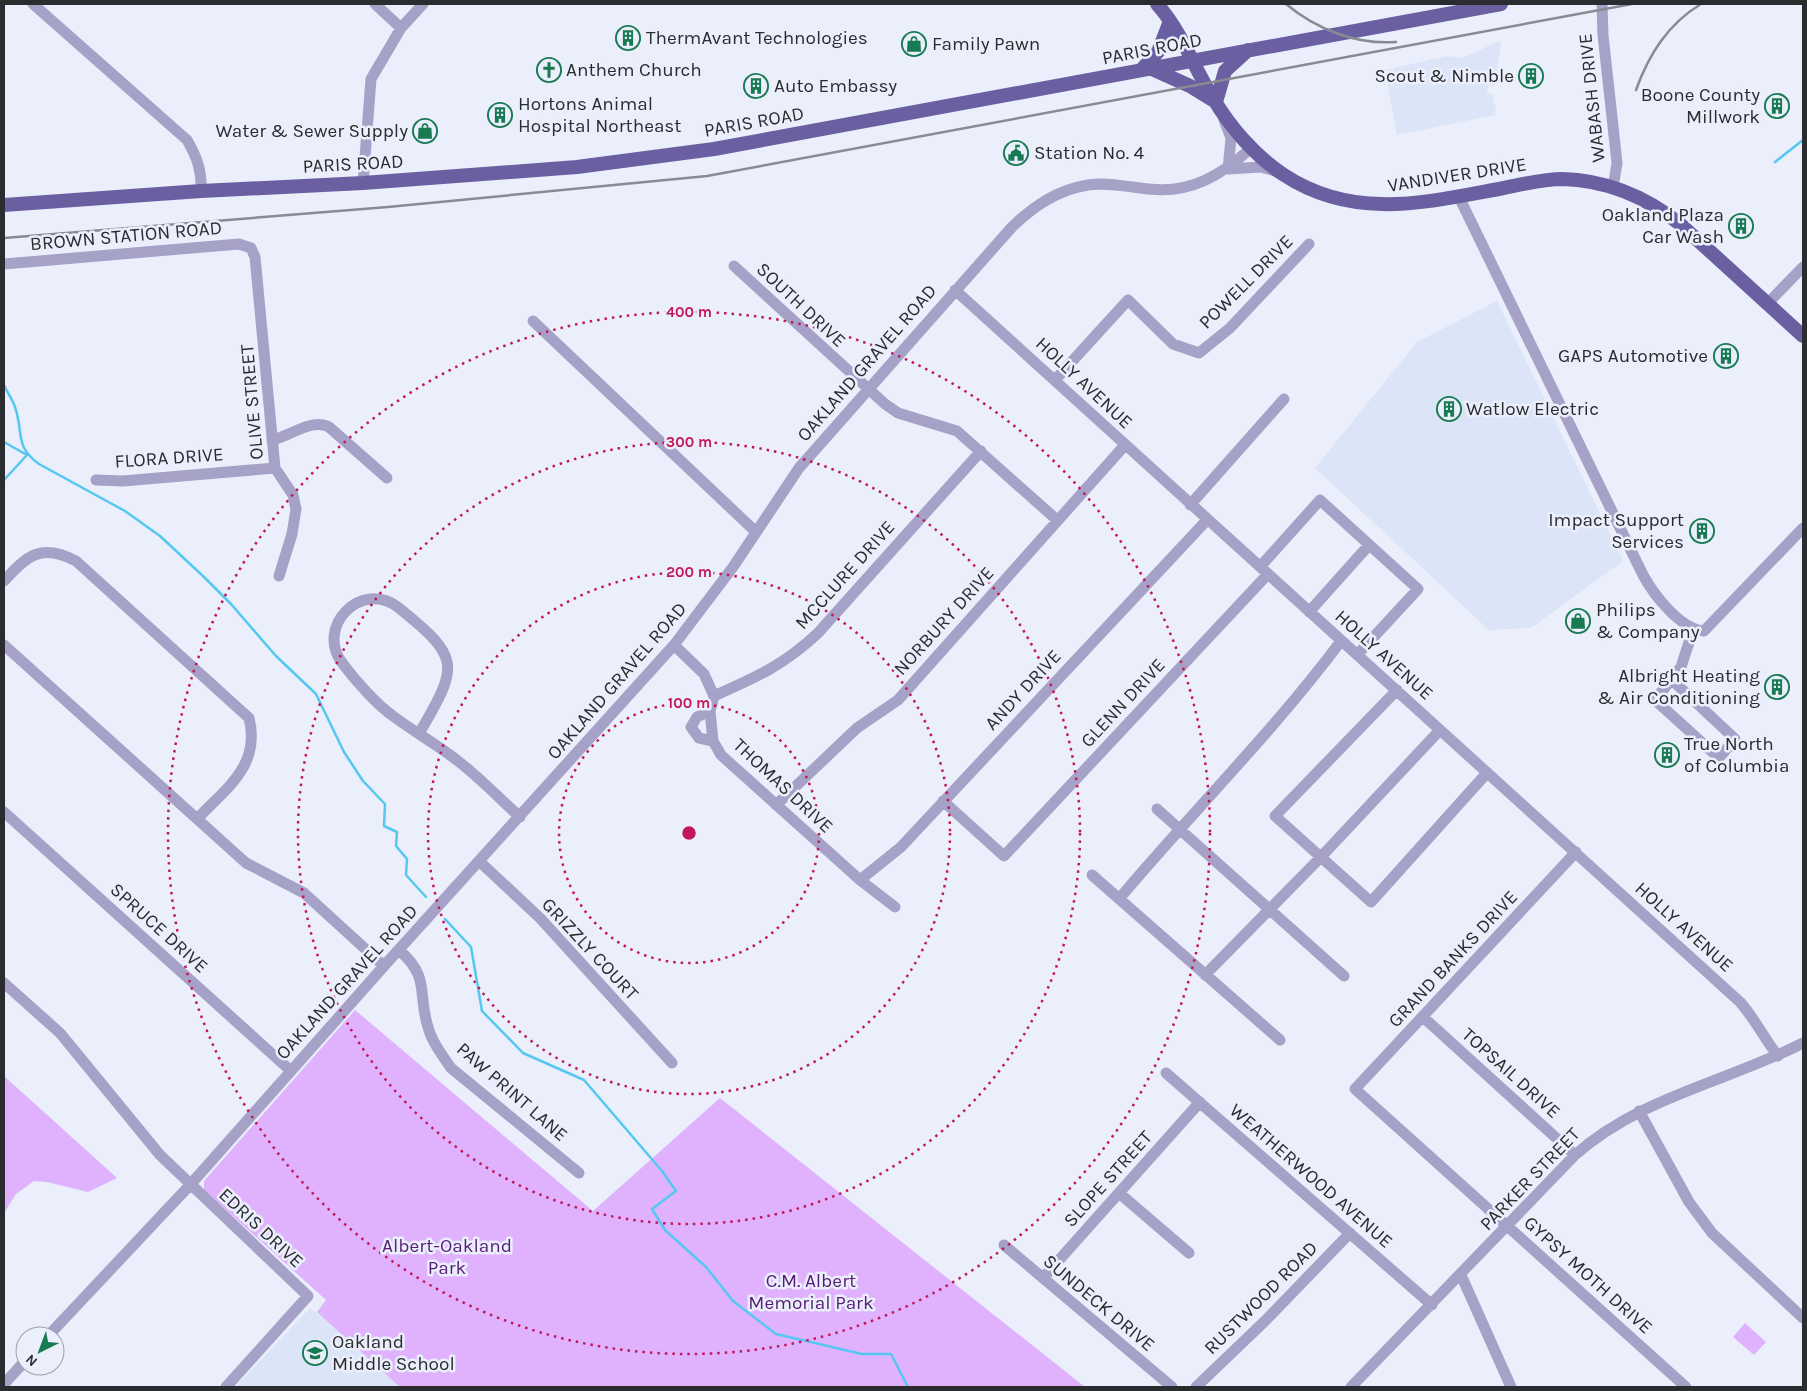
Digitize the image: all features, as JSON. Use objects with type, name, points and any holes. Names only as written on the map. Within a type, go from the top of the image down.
[{"type":"main road","name":"VANDIVER DRIVE","points":[[1157,4],[1194,60],[1218,105],[1251,148],[1283,174],[1311,190],[1339,200],[1368,205],[1417,203],[1562,179],[1613,188],[1636,195],[1660,209],[1803,336]]},
{"type":"main road","name":"PARIS ROAD","points":[[4,205],[201,191],[363,184],[577,167],[714,149],[1501,4]]},
{"type":"main road","points":[[1170,21],[1158,52],[1146,69],[1190,86],[1218,105],[1225,71],[1248,50]]},
{"type":"street","points":[[33,4],[187,140],[199,163],[202,176],[201,191]]},
{"type":"street","points":[[375,4],[401,28]]},
{"type":"street","points":[[363,184],[371,79],[401,28],[423,4]]},
{"type":"street","name":"WABASH DRIVE","points":[[1602,4],[1603,35],[1617,163],[1613,188]]},
{"type":"street","points":[[1218,105],[1230,138],[1228,169],[1261,167],[1283,174]]},
{"type":"street","name":"OAKLAND GRAVEL ROAD","points":[[57,1326],[190,1185],[384,966],[674,645],[728,574],[800,468],[867,389],[1028,211],[1051,196],[1087,185],[1174,189],[1200,183],[1228,169],[1251,148]]},
{"type":"street","points":[[1458,197],[1642,575],[1662,603],[1699,631]]},
{"type":"street","name":"BROWN STATION ROAD","points":[[4,264],[239,244],[251,248]]},
{"type":"street","name":"POWELL DRIVE","points":[[1055,380],[1128,300],[1173,344],[1199,353],[1230,328],[1309,244]]},
{"type":"street","name":"OLIVE STREET","points":[[251,248],[256,257],[275,468],[293,495],[296,509],[292,534],[279,576]]},
{"type":"street","name":"SOUTH DRIVE","points":[[734,266],[867,389],[898,413],[958,431],[1057,520]]},
{"type":"street","points":[[1768,303],[1803,267]]},
{"type":"street","name":"HOLLY AVENUE","points":[[955,290],[1190,505],[1398,690],[1486,774],[1576,852],[1740,1002],[1754,1018],[1778,1056]]},
{"type":"street","points":[[533,322],[756,532]]},
{"type":"street","points":[[1190,505],[1284,399]]},
{"type":"street","points":[[272,440],[284,438],[315,424],[322,424],[329,427],[387,478]]},
{"type":"street","name":"NORBURY DRIVE","points":[[776,805],[857,728],[898,700],[1124,444]]},
{"type":"street","name":"MCCLURE DRIVE","points":[[714,696],[765,674],[794,656],[818,633],[981,452]]},
{"type":"street","name":"FLORA DRIVE","points":[[96,480],[123,481],[275,468]]},
{"type":"street","name":"GLENN DRIVE","points":[[943,801],[1004,856],[1264,570],[1320,500],[1369,545]]},
{"type":"street","name":"ANDY DRIVE","points":[[860,880],[901,847],[1207,520]]},
{"type":"street","points":[[1672,680],[1735,739],[1718,758],[1655,700],[1681,667],[1699,631],[1803,528]]},
{"type":"street","points":[[1309,612],[1369,545],[1418,589],[1357,655]]},
{"type":"street","points":[[4,581],[19,564],[38,552],[59,552],[76,561],[249,718],[253,735],[251,754],[240,774],[197,819]]},
{"type":"street","points":[[420,732],[449,676],[448,662],[444,650],[393,604],[366,598],[354,604],[336,625],[333,638],[336,652],[342,663],[392,715],[420,732],[460,762],[520,817]]},
{"type":"street","points":[[1119,899],[1180,827],[1304,691],[1341,641]]},
{"type":"street","points":[[4,645],[246,863],[304,893],[384,966]]},
{"type":"street","points":[[674,645],[704,674],[714,696]]},
{"type":"street","points":[[1398,690],[1275,816],[1371,902],[1486,774]]},
{"type":"street","name":"THOMAS DRIVE","points":[[714,696],[710,711],[713,741],[721,756],[860,880],[895,907]]},
{"type":"street","points":[[710,711],[697,717],[691,727],[699,738],[713,741]]},
{"type":"street","points":[[1205,975],[1320,858],[1440,730]]},
{"type":"street","points":[[1157,809],[1271,908],[1344,976]]},
{"type":"street","name":"SPRUCE DRIVE","points":[[4,812],[291,1071]]},
{"type":"street","name":"GRAND BANKS DRIVE","points":[[1355,1089],[1576,852]]},
{"type":"street","name":"GRIZZLY COURT","points":[[479,861],[540,918],[672,1063]]},
{"type":"street","points":[[1092,874],[1280,1040]]},
{"type":"street","name":"PAW PRINT LANE","points":[[400,950],[413,962],[422,981],[428,1027],[438,1050],[451,1068],[579,1173]]},
{"type":"street","name":"EDRIS DRIVE","points":[[4,983],[60,1034],[160,1155],[308,1296],[226,1387]]},
{"type":"street","name":"TOPSAIL DRIVE","points":[[1423,1017],[1575,1155]]},
{"type":"street","name":"PARKER STREET","points":[[1351,1387],[1461,1276],[1575,1155],[1597,1136],[1639,1112],[1690,1089],[1778,1056],[1803,1043]]},
{"type":"street","name":"WEATHERWOOD AVENUE","points":[[1166,1073],[1432,1305]]},
{"type":"street","name":"GYPSY MOTH DRIVE","points":[[1355,1089],[1686,1387]]},
{"type":"street","name":"SLOPE STREET","points":[[1043,1278],[1200,1102]]},
{"type":"street","points":[[1639,1112],[1689,1202],[1712,1233],[1803,1318]]},
{"type":"street","points":[[1119,1193],[1189,1253]]},
{"type":"street","name":"RUSTWOOD ROAD","points":[[1196,1387],[1266,1320],[1350,1233]]},
{"type":"street","name":"SUNDECK DRIVE","points":[[1004,1245],[1172,1387]]},
{"type":"street","points":[[1461,1276],[1511,1387]]},
{"type":"street","points":[[4,1384],[15,1372]]},
{"type":"shaded area","points":[[1497,42],[1501,43],[1495,86],[1488,85],[1487,93],[1494,95],[1495,115],[1397,135],[1385,70],[1447,56],[1463,58]]},
{"type":"shaded area","points":[[1497,301],[1623,561],[1531,628],[1489,630],[1315,468],[1417,342]]},
{"type":"shaded area","name":"Oakland Middle School","points":[[310,1308],[325,1319],[400,1387],[235,1387]]},
{"type":"green space","name":"Albert-Oakland Park","points":[[355,1010],[593,1211],[720,1098],[1085,1387],[400,1387],[317,1312],[326,1300],[204,1190],[204,1181]]},
{"type":"green space","points":[[4,1076],[117,1178],[88,1192],[47,1182],[34,1181],[16,1194],[4,1213]]},
{"type":"green space","points":[[1745,1323],[1766,1342],[1754,1355],[1733,1337]]},
{"type":"waterway","points":[[1775,162],[1803,140]]},
{"type":"waterway","points":[[4,385],[18,416],[23,445],[31,457],[39,464],[125,511],[160,536],[231,604],[276,656],[316,694],[344,752],[363,781],[385,804],[384,826],[397,832],[396,846],[407,859],[406,875],[426,897]]},
{"type":"waterway","points":[[4,442],[27,455],[4,480]]},
{"type":"waterway","points":[[445,919],[471,947],[482,1011],[523,1053],[584,1080],[662,1171],[676,1191],[652,1209],[665,1230],[706,1267],[733,1301],[776,1334],[862,1354],[891,1354],[908,1387]]},
{"type":"railway","points":[[1286,4],[1310,21],[1337,34],[1366,41],[1396,42]]},
{"type":"railway","points":[[4,238],[388,207],[707,176],[1632,4]]},
{"type":"railway","points":[[1636,90],[1647,64],[1661,41],[1679,21],[1701,4]]},
{"type":"place","name":"ThermAvant Technologies","points":[[628,38]]},
{"type":"place","name":"Family Pawn","points":[[914,44]]},
{"type":"place","name":"Anthem Church","points":[[549,70]]},
{"type":"place","name":"Scout & Nimble","points":[[1531,76]]},
{"type":"place","name":"Auto Embassy","points":[[756,86]]},
{"type":"place","name":"Boone County Millwork","points":[[1777,106]]},
{"type":"place","name":"Hortons Animal Hospital Northeast","points":[[500,115]]},
{"type":"place","name":"Water & Sewer Supply","points":[[425,131]]},
{"type":"place","name":"Station No. 4","points":[[1016,153]]},
{"type":"place","name":"Oakland Plaza Car Wash","points":[[1741,226]]},
{"type":"place","name":"GAPS Automotive","points":[[1726,356]]},
{"type":"place","name":"Watlow Electric","points":[[1449,409]]},
{"type":"place","name":"Impact Support Services","points":[[1702,531]]},
{"type":"place","name":"Philips & Company","points":[[1578,621]]},
{"type":"place","name":"Albright Heating & Air Conditioning","points":[[1777,687]]},
{"type":"place","name":"True North of Columbia","points":[[1667,755]]},
{"type":"place","name":"Oakland Middle School","points":[[315,1353]]},
{"type":"park label","name":"C.M. Albert Memorial Park","points":[[811,1292]]}]
